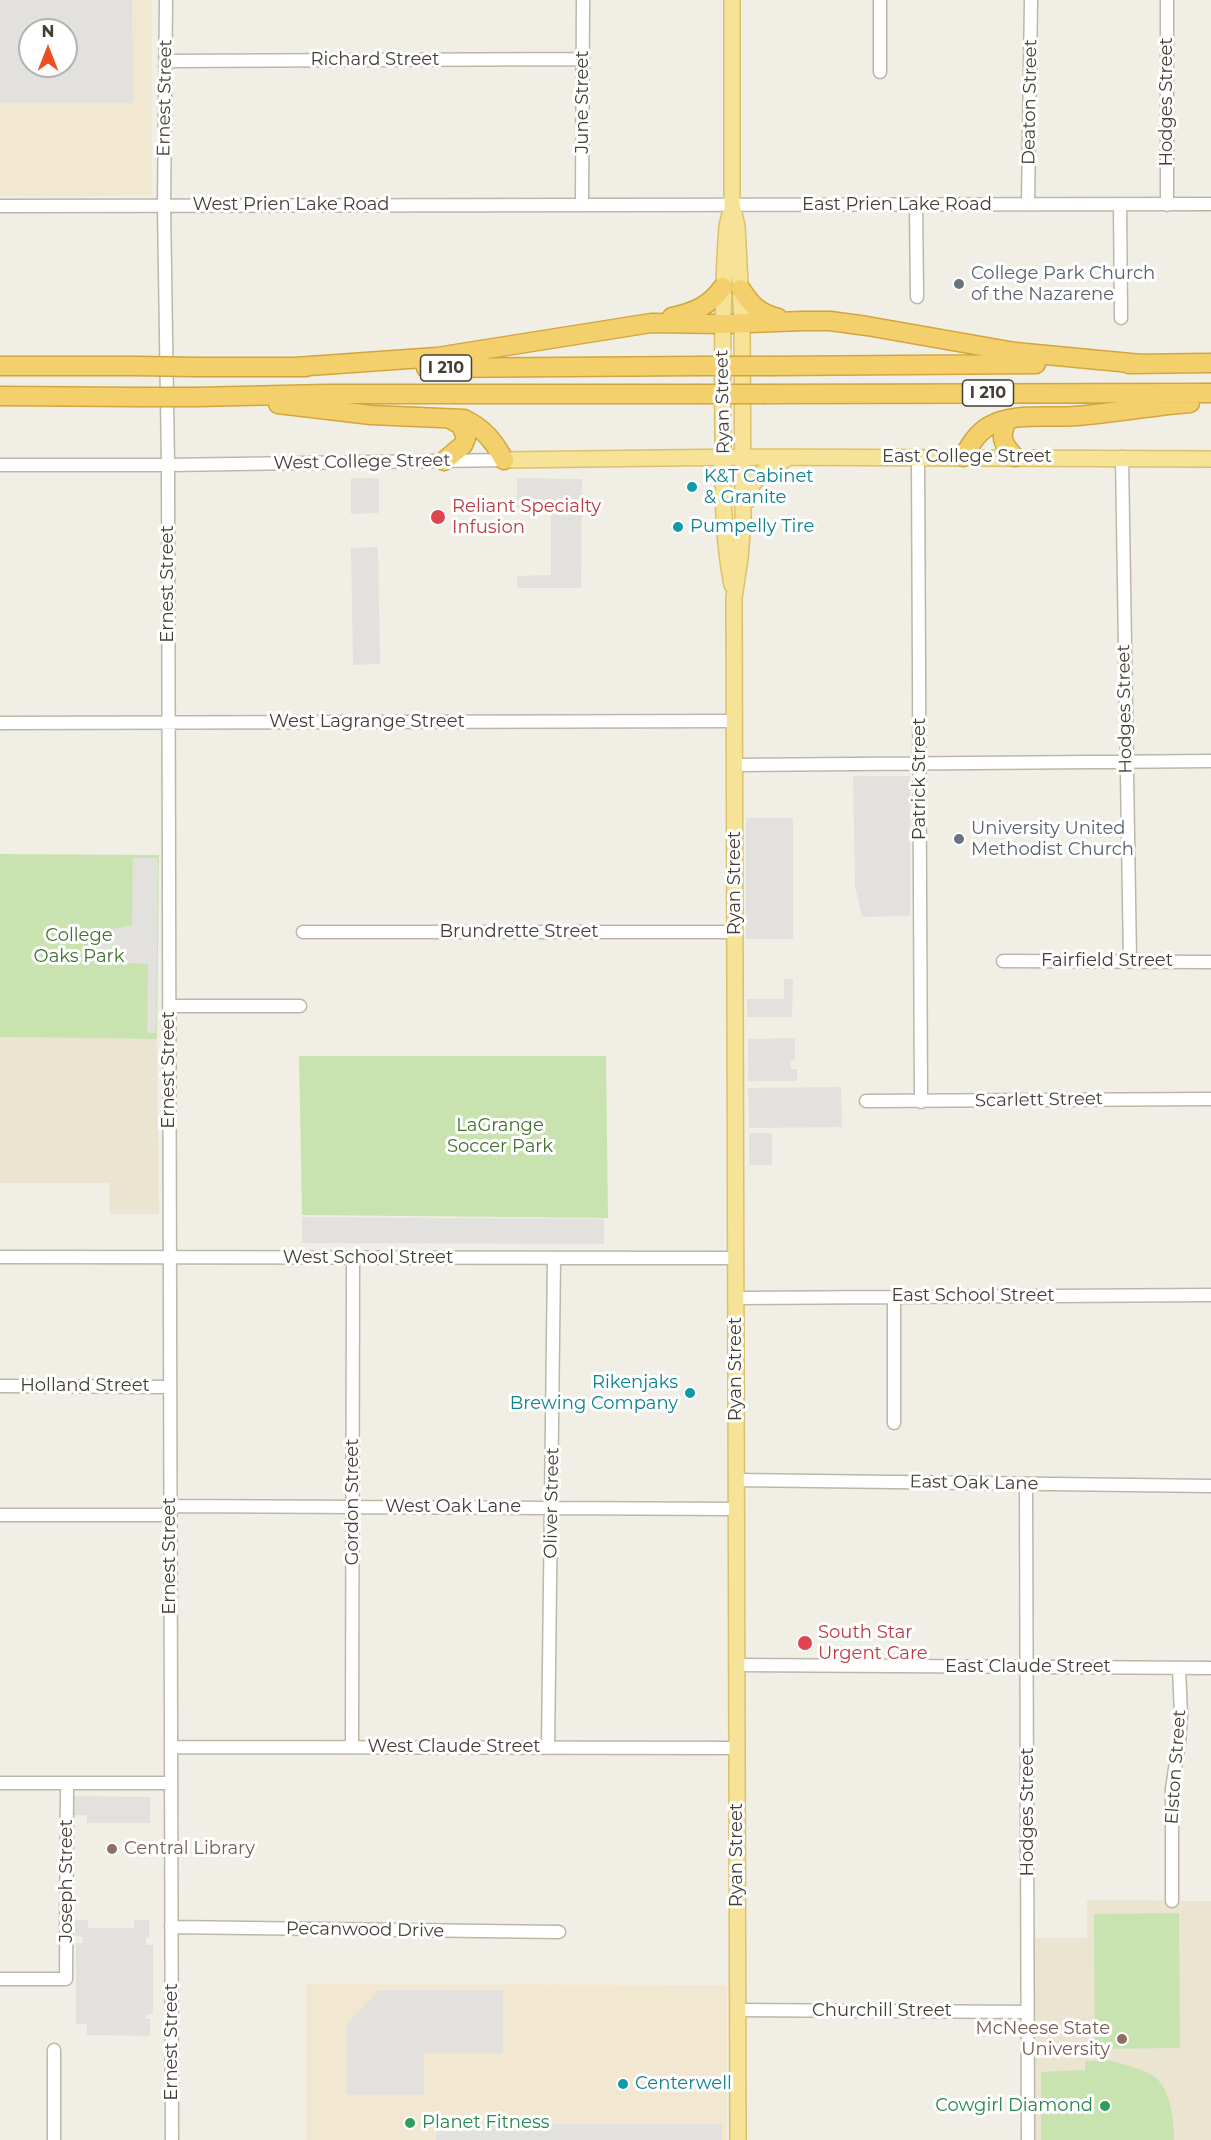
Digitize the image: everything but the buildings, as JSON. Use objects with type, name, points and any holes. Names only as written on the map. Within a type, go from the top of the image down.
[{"type":"highway","points":[[295,368],[437,357],[640,324],[682,315],[700,308],[732,288],[762,313],[803,321]]},
{"type":"highway","points":[[640,324],[830,321],[1016,352],[1141,364]]},
{"type":"highway","name":"I 210","points":[[0,366],[295,368],[1211,363]]},
{"type":"highway","name":"I 210","points":[[0,396],[137,398],[326,394],[1211,393]]},
{"type":"highway","points":[[217,397],[371,415],[464,419],[488,435],[504,460]]},
{"type":"highway","points":[[963,457],[983,430],[1008,419],[1073,416],[1211,402]]},
{"type":"highway","points":[[444,461],[463,445],[466,438],[461,425],[448,418]]},
{"type":"highway","points":[[1008,419],[1003,428],[1003,439],[1006,448],[1015,457]]},
{"type":"main road","name":"Ryan Street","points":[[732,0],[732,205],[737,226],[732,288],[722,324],[724,517],[734,598],[738,2140]]},
{"type":"main road","name":"Ryan Street","points":[[732,288],[742,322],[743,457],[743,521],[734,598]]},
{"type":"main road","name":"East College Street","points":[[723,457],[1211,459]]},
{"type":"main road","name":"West College Street","points":[[504,460],[723,457]]},
{"type":"main road","points":[[743,521],[750,489],[755,479],[769,467],[792,457]]},
{"type":"street","name":"Ernest Street","points":[[166,0],[164,206],[168,465],[172,2140]]},
{"type":"street","name":"June Street","points":[[582,204],[583,0]]},
{"type":"street","points":[[880,0],[880,72]]},
{"type":"street","name":"Deaton Street","points":[[1028,204],[1031,0]]},
{"type":"street","name":"Hodges Street","points":[[1167,0],[1167,205]]},
{"type":"street","name":"Richard Street","points":[[166,61],[583,59]]},
{"type":"street","name":"East Prien Lake Road","points":[[582,204],[1211,204]]},
{"type":"street","name":"West Prien Lake Road","points":[[0,206],[582,204]]},
{"type":"street","points":[[916,204],[917,297]]},
{"type":"street","points":[[1120,204],[1121,318]]},
{"type":"street","name":"Patrick Street","points":[[918,457],[921,1102]]},
{"type":"street","name":"Hodges Street","points":[[1122,457],[1130,962]]},
{"type":"street","name":"West College Street","points":[[0,465],[504,460]]},
{"type":"street","name":"West Lagrange Street","points":[[0,723],[735,721]]},
{"type":"street","points":[[735,765],[1211,761]]},
{"type":"street","name":"Brundrette Street","points":[[303,932],[735,932]]},
{"type":"street","name":"Fairfield Street","points":[[1003,961],[1211,962]]},
{"type":"street","points":[[169,1006],[300,1006]]},
{"type":"street","name":"Scarlett Street","points":[[866,1101],[1211,1099]]},
{"type":"street","name":"West School Street","points":[[0,1257],[736,1258]]},
{"type":"street","name":"Gordon Street","points":[[351,1747],[353,1258]]},
{"type":"street","name":"Oliver Street","points":[[548,1748],[554,1258]]},
{"type":"street","name":"East School Street","points":[[736,1298],[1211,1295]]},
{"type":"street","points":[[894,1296],[894,1423]]},
{"type":"street","name":"Holland Street","points":[[0,1386],[170,1387]]},
{"type":"street","name":"East Oak Lane","points":[[736,1480],[1211,1486]]},
{"type":"street","name":"Hodges Street","points":[[1026,1484],[1028,2140]]},
{"type":"street","name":"West Oak Lane","points":[[0,1515],[353,1506],[736,1509]]},
{"type":"street","name":"East Claude Street","points":[[737,1665],[1211,1668]]},
{"type":"street","name":"Elston Street","points":[[1172,1901],[1172,1789],[1180,1724],[1179,1668]]},
{"type":"street","name":"West Claude Street","points":[[172,1747],[737,1748]]},
{"type":"street","points":[[0,1783],[171,1783]]},
{"type":"street","name":"Joseph Street","points":[[0,1979],[66,1979],[67,1783]]},
{"type":"street","name":"Pecanwood Drive","points":[[171,1927],[559,1932]]},
{"type":"street","name":"Churchill Street","points":[[737,2010],[1027,2012]]},
{"type":"street","points":[[54,2050],[54,2140]]},
{"type":"shaded area","points":[[0,0],[152,0],[152,196],[0,196]]},
{"type":"shaded area","points":[[0,0],[132,0],[133,103],[0,103]]},
{"type":"shaded area","points":[[351,478],[379,478],[379,513],[351,514]]},
{"type":"shaded area","points":[[517,478],[582,479],[581,588],[517,588],[517,576],[551,575],[551,512],[517,512]]},
{"type":"shaded area","points":[[378,547],[380,664],[353,665],[351,548]]},
{"type":"shaded area","points":[[853,776],[910,776],[910,916],[862,917],[855,886]]},
{"type":"shaded area","points":[[746,818],[793,818],[793,939],[746,939]]},
{"type":"shaded area","points":[[133,858],[158,858],[156,1033],[147,1033],[148,964],[95,961],[94,933],[132,925]]},
{"type":"shaded area","points":[[784,979],[793,979],[792,1017],[747,1017],[747,999],[784,999]]},
{"type":"shaded area","points":[[0,1037],[157,1039],[159,1214],[110,1214],[109,1183],[0,1183]]},
{"type":"shaded area","points":[[795,1038],[795,1060],[791,1061],[791,1069],[797,1069],[797,1081],[748,1081],[748,1039]]},
{"type":"shaded area","points":[[841,1087],[842,1127],[749,1128],[748,1088]]},
{"type":"shaded area","points":[[749,1133],[772,1133],[772,1165],[749,1165]]},
{"type":"shaded area","points":[[302,1217],[604,1219],[604,1244],[302,1243]]},
{"type":"shaded area","points":[[74,1796],[150,1797],[150,1823],[87,1823],[87,1815],[74,1815]]},
{"type":"shaded area","name":"McNeese State University","points":[[1087,1900],[1211,1901],[1211,2140],[1034,2140],[1033,1938],[1087,1938]]},
{"type":"shaded area","points":[[75,1920],[88,1920],[88,1928],[134,1928],[134,1920],[149,1920],[149,1937],[146,1938],[146,1945],[153,1945],[153,2014],[146,2015],[145,2019],[150,2019],[150,2036],[87,2035],[87,2024],[76,2024],[76,1943],[83,1943],[83,1937],[75,1936]]},
{"type":"shaded area","points":[[306,1984],[727,1985],[727,2140],[306,2140]]},
{"type":"shaded area","points":[[379,1990],[503,1990],[503,2053],[424,2053],[424,2095],[346,2095],[346,2025]]},
{"type":"shaded area","points":[[436,2124],[722,2124],[722,2140],[436,2140]]},
{"type":"green space","name":"College Oaks Park","points":[[0,854],[159,855],[157,1039],[0,1037]]},
{"type":"green space","name":"LaGrange Soccer Park","points":[[299,1056],[606,1056],[608,1218],[302,1215]]},
{"type":"green space","points":[[1179,1913],[1180,2048],[1095,2049],[1094,1914]]},
{"type":"green space","name":"Cowgirl Diamond","points":[[1109,2060],[1145,2071],[1160,2083],[1170,2106],[1174,2140],[1041,2140],[1041,2072],[1085,2070],[1085,2061]]},
{"type":"place","name":"College Park Church of the Nazarene","points":[[959,284]]},
{"type":"place","name":"K&T Cabinet & Granite","points":[[692,487]]},
{"type":"place","name":"Reliant Specialty Infusion","points":[[438,517]]},
{"type":"place","name":"Pumpelly Tire","points":[[678,527]]},
{"type":"place","name":"University United Methodist Church","points":[[959,839]]},
{"type":"place","name":"Rikenjaks Brewing Company","points":[[690,1393]]},
{"type":"place","name":"South Star Urgent Care","points":[[805,1643]]},
{"type":"place","name":"Central Library","points":[[112,1849]]},
{"type":"place","name":"McNeese State University","points":[[1122,2039]]},
{"type":"place","name":"Centerwell","points":[[623,2084]]},
{"type":"place","name":"Cowgirl Diamond","points":[[1105,2106]]},
{"type":"place","name":"Planet Fitness","points":[[410,2123]]}]
